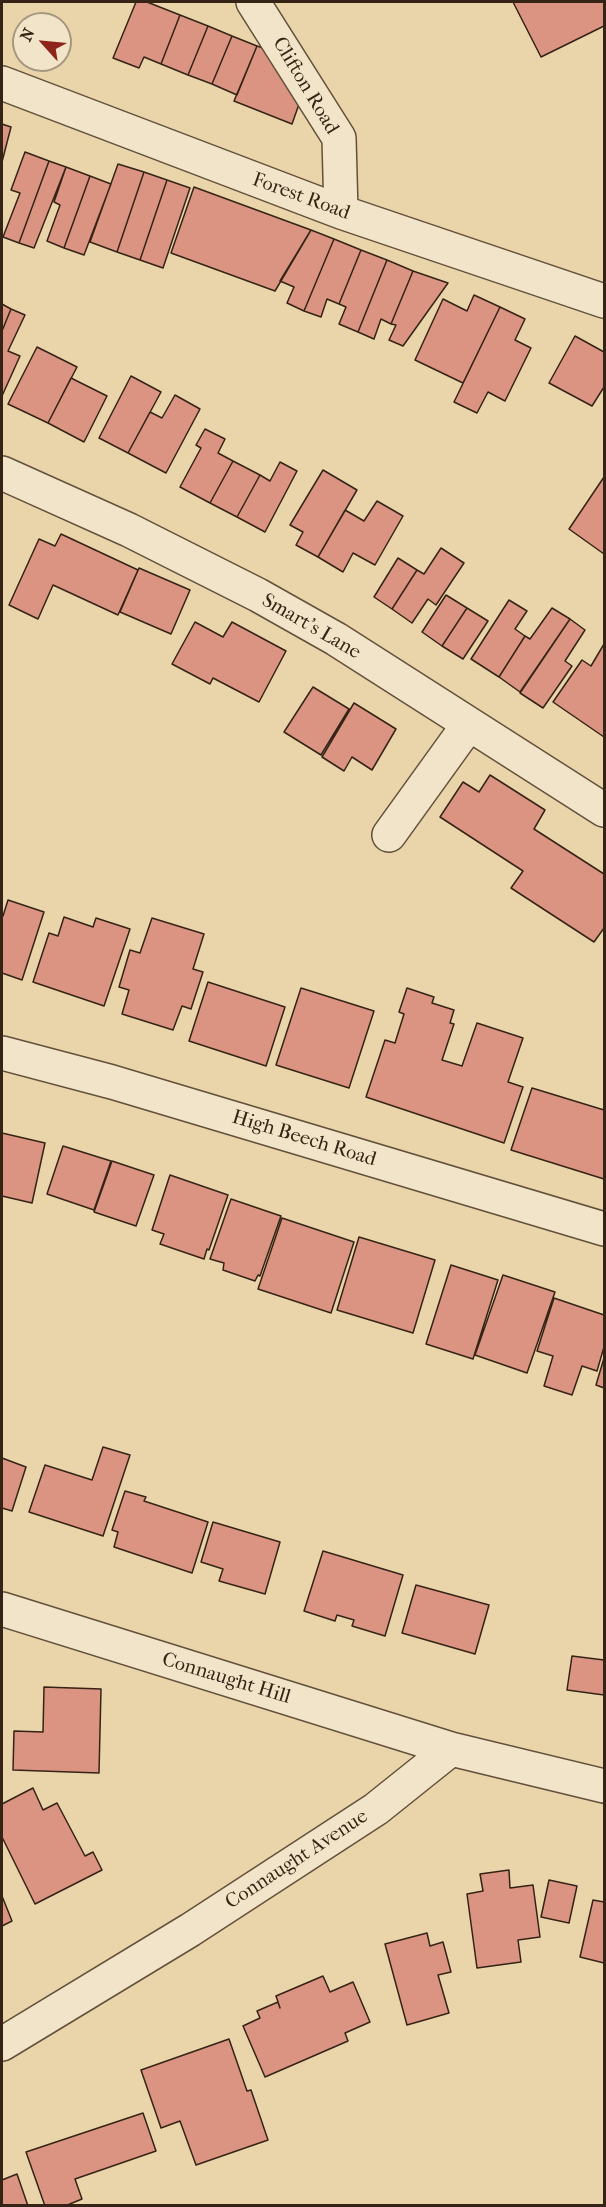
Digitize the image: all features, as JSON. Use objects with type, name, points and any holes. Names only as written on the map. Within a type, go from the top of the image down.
[{"type":"street","name":"Clifton Road","points":[[253,2],[339,138],[341,212]]},
{"type":"street","name":"Forest Road","points":[[2,83],[341,212],[604,301]]},
{"type":"street","name":"Smart's Lane","points":[[2,473],[129,530],[258,595],[336,639],[604,810]]},
{"type":"street","points":[[389,835],[469,724]]},
{"type":"street","name":"High Beech Road","points":[[2,1053],[112,1082],[604,1229]]},
{"type":"street","name":"Connaught Hill","points":[[2,1609],[451,1749]]},
{"type":"street","points":[[451,1749],[604,1786]]},
{"type":"street","name":"Connaught Avenue","points":[[2,2044],[190,1930],[376,1809],[451,1749]]},
{"type":"building","points":[[136,2],[147,2],[180,15],[161,64],[144,57],[139,68],[113,58]]},
{"type":"building","points":[[513,2],[604,2],[604,26],[541,57]]},
{"type":"building","points":[[180,15],[208,26],[188,75],[161,64]]},
{"type":"building","points":[[208,26],[232,36],[212,84],[188,75]]},
{"type":"building","points":[[232,36],[257,46],[237,95],[212,84]]},
{"type":"building","points":[[257,46],[281,54],[304,90],[292,124],[234,101]]},
{"type":"building","points":[[2,124],[11,127],[2,162]]},
{"type":"building","points":[[25,152],[49,161],[19,243],[3,237],[20,193],[11,190]]},
{"type":"building","points":[[49,161],[66,167],[34,248],[19,243]]},
{"type":"building","points":[[118,164],[144,172],[117,252],[90,242]]},
{"type":"building","points":[[66,167],[90,176],[64,248],[47,241],[60,205],[54,202]]},
{"type":"building","points":[[144,172],[167,180],[140,260],[117,252]]},
{"type":"building","points":[[90,176],[111,184],[84,255],[64,248]]},
{"type":"building","points":[[167,180],[190,188],[163,268],[140,260]]},
{"type":"building","points":[[194,187],[311,230],[275,291],[171,253]]},
{"type":"building","points":[[311,230],[334,239],[304,311],[287,303],[294,287],[280,281]]},
{"type":"building","points":[[334,239],[361,250],[339,304],[327,299],[321,317],[304,311]]},
{"type":"building","points":[[361,250],[387,260],[358,332],[339,324],[346,307],[339,304]]},
{"type":"building","points":[[387,260],[413,271],[391,324],[381,319],[374,339],[358,332]]},
{"type":"building","points":[[413,271],[448,283],[403,346],[389,340],[396,325],[391,324]]},
{"type":"building","points":[[474,295],[500,307],[463,383],[415,360],[443,299],[467,311]]},
{"type":"building","points":[[2,304],[11,309],[2,331]]},
{"type":"building","points":[[500,307],[525,319],[515,340],[531,348],[505,401],[488,392],[477,413],[454,402]]},
{"type":"building","points":[[11,309],[25,315],[8,351],[20,356],[2,396],[2,331]]},
{"type":"building","points":[[575,336],[604,352],[604,387],[592,406],[549,383]]},
{"type":"building","points":[[37,347],[77,367],[48,423],[8,404]]},
{"type":"building","points":[[131,376],[161,392],[128,453],[99,438]]},
{"type":"building","points":[[71,378],[107,396],[84,442],[48,423]]},
{"type":"building","points":[[175,395],[200,409],[166,473],[128,453],[150,412],[162,418]]},
{"type":"building","points":[[205,429],[225,439],[218,453],[233,461],[210,503],[180,487],[201,448],[196,445]]},
{"type":"building","points":[[233,461],[260,475],[237,517],[210,503]]},
{"type":"building","points":[[280,462],[297,471],[265,532],[237,517],[260,475],[270,481]]},
{"type":"building","points":[[323,470],[357,490],[318,557],[296,545],[303,532],[290,525]]},
{"type":"building","points":[[604,477],[604,554],[569,529]]},
{"type":"building","points":[[377,501],[403,516],[375,565],[353,553],[343,572],[318,557],[345,510],[364,521]]},
{"type":"building","points":[[61,534],[138,570],[118,615],[53,585],[38,619],[9,605],[39,539],[55,546]]},
{"type":"building","points":[[441,548],[464,563],[436,605],[428,599],[412,623],[392,609],[417,570],[424,574]]},
{"type":"building","points":[[398,558],[417,570],[392,609],[374,597]]},
{"type":"building","points":[[139,568],[190,590],[171,634],[120,612]]},
{"type":"building","points":[[446,595],[467,608],[442,646],[422,632]]},
{"type":"building","points":[[509,600],[527,611],[515,629],[525,636],[499,677],[471,659]]},
{"type":"building","points":[[467,608],[488,621],[463,659],[442,646]]},
{"type":"building","points":[[552,608],[570,619],[520,692],[499,677],[525,636],[530,639]]},
{"type":"building","points":[[570,619],[585,630],[565,661],[572,666],[543,708],[520,693]]},
{"type":"building","points":[[195,622],[223,637],[232,622],[286,651],[259,702],[213,678],[210,684],[172,664]]},
{"type":"building","points":[[604,644],[604,737],[553,702],[582,660],[591,666]]},
{"type":"building","points":[[313,687],[349,709],[321,755],[284,732]]},
{"type":"building","points":[[354,703],[396,729],[372,770],[352,757],[344,771],[322,757]]},
{"type":"building","points":[[490,775],[545,810],[534,829],[604,874],[604,928],[594,942],[511,888],[523,871],[440,817],[463,782],[479,792]]},
{"type":"building","points":[[8,900],[44,912],[22,980],[2,973],[2,916]]},
{"type":"building","points":[[64,917],[93,927],[96,918],[130,929],[104,1006],[33,982],[49,933],[58,936]]},
{"type":"building","points":[[152,918],[204,934],[193,969],[203,972],[191,1009],[182,1006],[173,1030],[122,1014],[129,990],[119,987],[130,950],[140,953]]},
{"type":"building","points":[[208,982],[285,1007],[266,1066],[189,1041]]},
{"type":"building","points":[[301,988],[374,1011],[349,1088],[276,1065]]},
{"type":"building","points":[[407,988],[434,997],[432,1003],[454,1010],[450,1023],[454,1024],[442,1060],[462,1066],[477,1023],[523,1038],[508,1082],[523,1087],[504,1143],[366,1097],[385,1040],[395,1043],[404,1014],[399,1012]]},
{"type":"building","points":[[532,1088],[604,1110],[604,1179],[511,1150]]},
{"type":"building","points":[[2,1133],[45,1143],[32,1203],[2,1196]]},
{"type":"building","points":[[63,1146],[111,1161],[94,1210],[47,1194]]},
{"type":"building","points":[[112,1161],[154,1175],[136,1226],[94,1212]]},
{"type":"building","points":[[170,1175],[228,1195],[204,1259],[160,1244],[164,1234],[152,1230]]},
{"type":"building","points":[[231,1199],[281,1216],[260,1276],[258,1275],[255,1281],[223,1270],[224,1263],[210,1259]]},
{"type":"building","points":[[282,1218],[354,1242],[331,1313],[258,1289]]},
{"type":"building","points":[[359,1237],[435,1260],[413,1333],[337,1310]]},
{"type":"building","points":[[451,1265],[498,1280],[473,1359],[426,1344]]},
{"type":"building","points":[[503,1275],[555,1292],[527,1373],[475,1355]]},
{"type":"building","points":[[554,1298],[604,1315],[604,1347],[597,1371],[582,1366],[572,1395],[544,1386],[553,1356],[537,1351]]},
{"type":"building","points":[[604,1358],[604,1388],[596,1385]]},
{"type":"building","points":[[103,1447],[130,1455],[103,1536],[29,1512],[45,1465],[92,1480]]},
{"type":"building","points":[[2,1458],[26,1467],[12,1511],[2,1508]]},
{"type":"building","points":[[125,1491],[146,1497],[144,1501],[208,1522],[192,1573],[114,1547],[118,1532],[112,1530]]},
{"type":"building","points":[[213,1522],[280,1542],[265,1594],[219,1581],[223,1569],[201,1562]]},
{"type":"building","points":[[323,1551],[403,1575],[385,1636],[352,1626],[354,1620],[337,1615],[335,1621],[304,1611]]},
{"type":"building","points":[[416,1585],[489,1605],[475,1654],[402,1633]]},
{"type":"building","points":[[572,1656],[604,1660],[604,1695],[567,1690]]},
{"type":"building","points":[[44,1687],[101,1689],[99,1773],[13,1770],[14,1731],[43,1732]]},
{"type":"building","points":[[33,1788],[43,1810],[57,1803],[85,1856],[93,1852],[102,1870],[35,1904],[2,1837],[2,1804]]},
{"type":"building","points":[[509,1870],[510,1888],[533,1885],[540,1937],[518,1940],[521,1962],[477,1968],[467,1894],[483,1891],[480,1874]]},
{"type":"building","points":[[549,1880],[577,1886],[569,1923],[541,1917]]},
{"type":"building","points":[[2,1896],[12,1921],[2,1926]]},
{"type":"building","points":[[593,1900],[604,1902],[604,1963],[580,1957]]},
{"type":"building","points":[[427,1933],[430,1946],[443,1942],[451,1972],[438,1975],[449,2013],[407,2025],[385,1944]]},
{"type":"building","points":[[323,1976],[330,1992],[353,1982],[370,2022],[345,2033],[348,2041],[265,2077],[243,2026],[260,2018],[257,2011],[278,2002],[276,1996]]},
{"type":"building","points":[[229,2039],[247,2091],[251,2090],[268,2140],[196,2165],[180,2121],[161,2128],[141,2070]]},
{"type":"building","points":[[143,2113],[156,2151],[75,2179],[82,2199],[65,2206],[45,2206],[26,2152]]},
{"type":"building","points":[[17,2174],[28,2206],[2,2206],[2,2180]]}]
